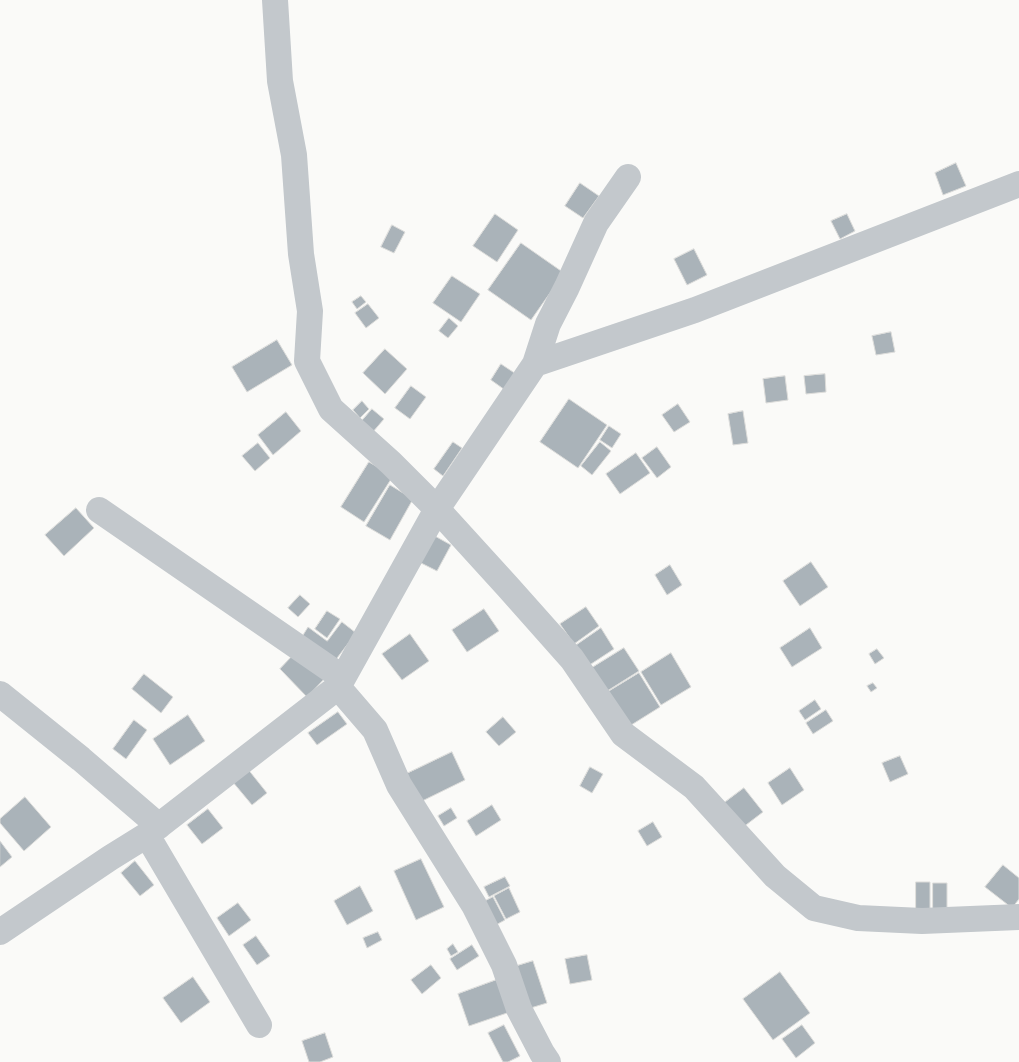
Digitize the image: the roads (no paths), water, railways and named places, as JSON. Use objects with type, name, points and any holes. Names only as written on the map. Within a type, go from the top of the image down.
[{"type":"street","points":[[276,0],[280,81],[294,155],[301,254],[310,311],[307,361],[331,409],[391,463],[437,509],[572,659],[623,734],[694,787],[775,876],[814,908],[858,918],[922,921],[1019,917]]},
{"type":"street","points":[[0,932],[153,831],[340,682],[437,509],[535,364],[548,324],[596,223],[628,177]]},
{"type":"street","points":[[535,364],[695,310],[1019,184]]},
{"type":"street","points":[[99,510],[340,682],[375,730],[399,785],[474,905],[504,965],[519,1009],[548,1062]]},
{"type":"street","points":[[0,694],[81,759],[153,831],[259,1026]]}]
